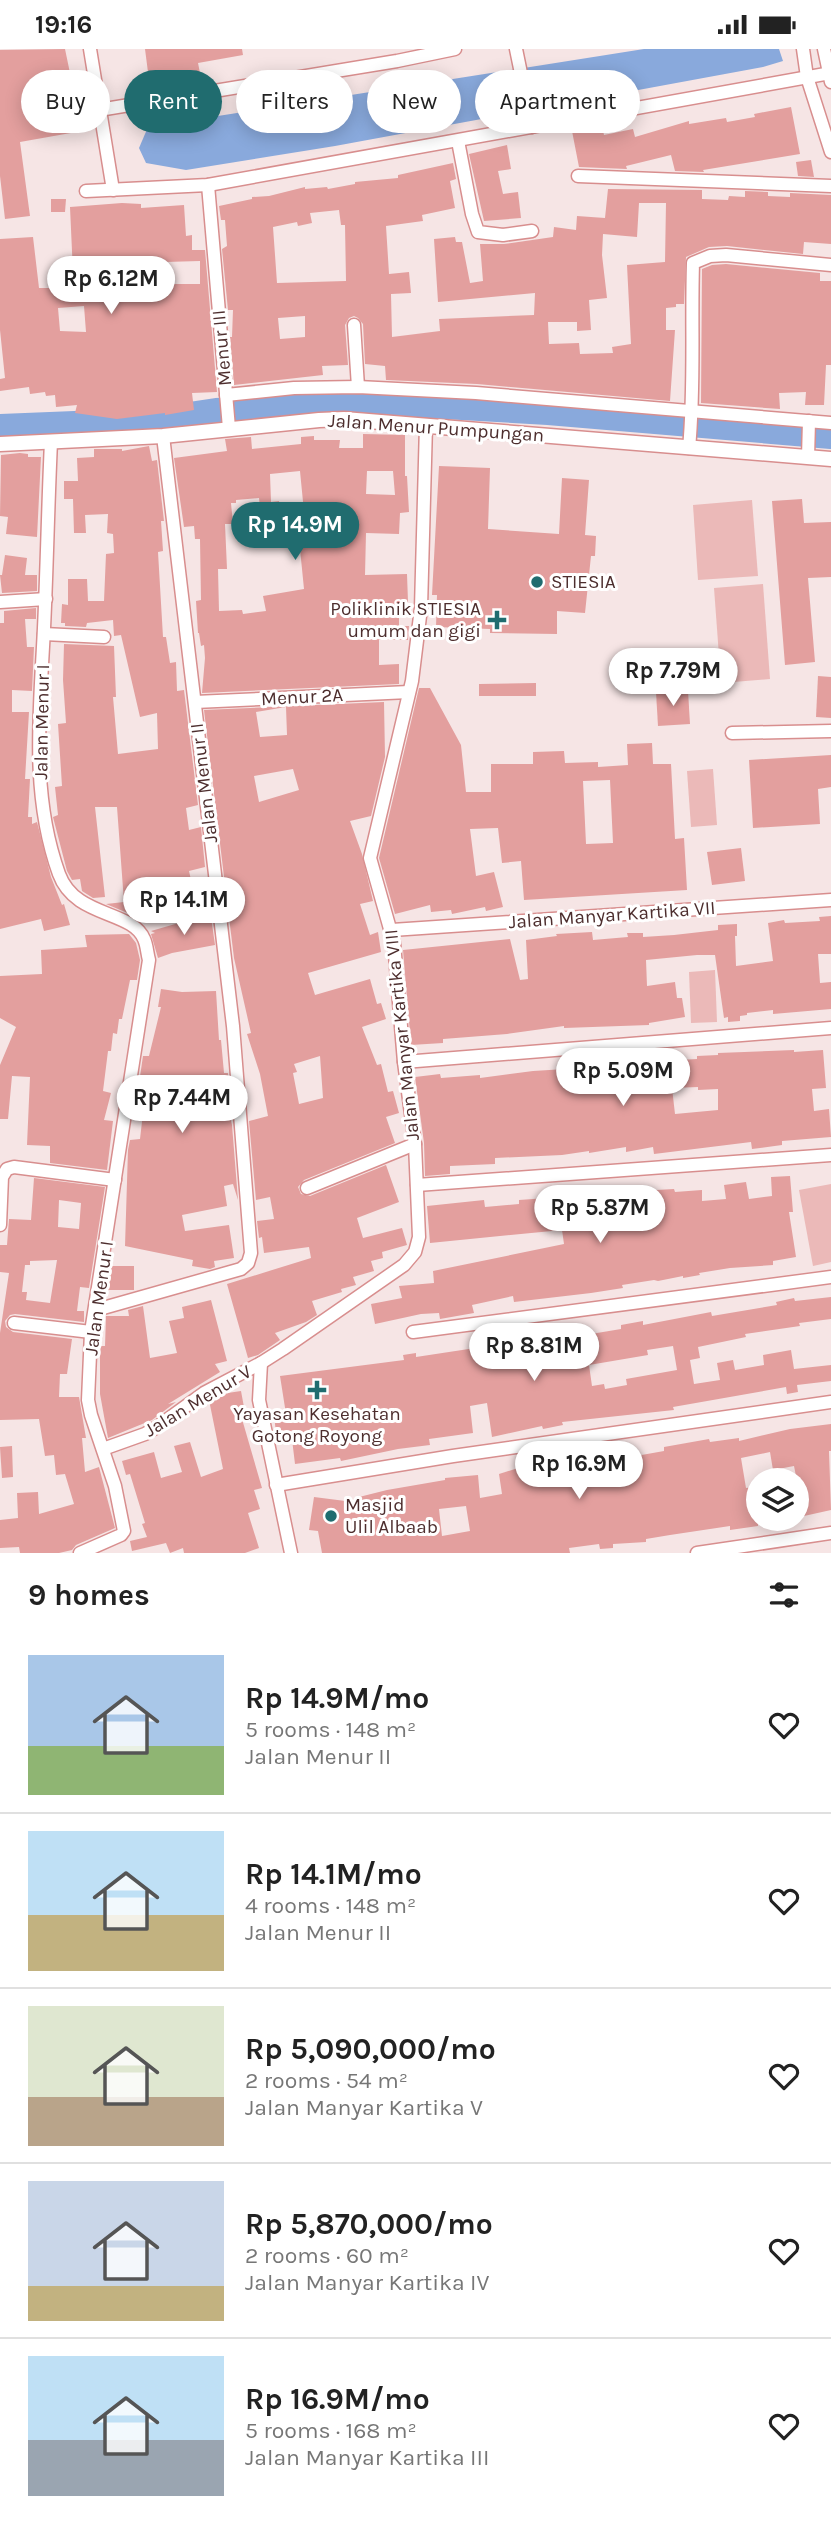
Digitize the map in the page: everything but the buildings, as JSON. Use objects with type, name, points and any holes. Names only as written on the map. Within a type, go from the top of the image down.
[{"type":"street","points":[[90,49],[93,70]]},
{"type":"street","points":[[110,108],[396,55],[455,49]]},
{"type":"street","points":[[516,49],[520,70]]},
{"type":"street","points":[[640,107],[807,77],[830,76],[824,51]]},
{"type":"street","points":[[803,52],[807,77],[830,147]]},
{"type":"street","points":[[103,133],[113,190]]},
{"type":"street","points":[[86,191],[208,185],[500,133]]},
{"type":"street","points":[[458,141],[472,215],[478,232],[503,235],[532,231]]},
{"type":"street","points":[[578,176],[831,185]]},
{"type":"street","name":"Menur III","points":[[208,185],[227,409]]},
{"type":"street","points":[[689,448],[692,414],[693,263],[710,256],[726,255],[831,265]]},
{"type":"street","points":[[354,325],[358,387]]},
{"type":"street","points":[[227,409],[294,388],[358,387],[476,393],[692,414],[809,429],[831,423]]},
{"type":"street","name":"Jalan Menur Pumpungan","points":[[0,444],[163,436],[227,409],[831,459]]},
{"type":"street","name":"Jalan Manyar Kartika VIII","points":[[261,1363],[404,1265],[415,1252],[419,1237],[415,1144],[404,1062],[392,930],[370,858],[409,692],[421,608],[426,425]]},
{"type":"street","points":[[808,457],[809,429]]},
{"type":"street","name":"Jalan Menur II","points":[[96,1310],[240,1269],[248,1263],[251,1253],[233,1026],[163,436]]},
{"type":"street","name":"Jalan Menur I","points":[[51,442],[38,760],[45,828],[61,880],[72,895],[85,906],[135,927],[144,938],[149,960],[91,1332],[88,1400],[103,1449]]},
{"type":"street","points":[[0,602],[46,599]]},
{"type":"street","points":[[44,634],[104,637]]},
{"type":"street","name":"Menur 2A","points":[[195,702],[409,692]]},
{"type":"street","points":[[732,733],[831,731]]},
{"type":"street","name":"Jalan Manyar Kartika VII","points":[[392,930],[831,900]]},
{"type":"street","points":[[404,1062],[831,1028]]},
{"type":"street","points":[[307,1188],[415,1144]]},
{"type":"street","points":[[417,1185],[831,1155]]},
{"type":"street","points":[[0,1225],[2,1177],[7,1170],[14,1167],[115,1180]]},
{"type":"street","points":[[413,1332],[831,1277]]},
{"type":"street","points":[[14,1323],[91,1332]]},
{"type":"street","points":[[261,1363],[259,1400],[291,1553]]},
{"type":"street","name":"Jalan Menur V","points":[[103,1449],[145,1434],[220,1383],[261,1363]]},
{"type":"street","points":[[276,1485],[453,1456],[831,1402]]},
{"type":"street","points":[[80,1553],[121,1535],[124,1531],[103,1449]]},
{"type":"street","points":[[697,1553],[831,1533]]},
{"type":"shaded area","points":[[752,500],[758,576],[698,580],[693,505]]},
{"type":"shaded area","points":[[763,584],[770,679],[721,683],[714,588]]},
{"type":"shaded area","points":[[713,769],[717,825],[691,827],[687,771]]},
{"type":"shaded area","points":[[715,970],[717,1022],[691,1023],[689,972]]},
{"type":"shaded area","points":[[831,1184],[831,1262],[813,1266],[799,1190]]},
{"type":"water","points":[[644,49],[779,49],[783,61],[640,90],[640,70],[510,70]]},
{"type":"water","points":[[475,76],[475,120],[461,123],[461,78]]},
{"type":"water","points":[[367,93],[367,133],[405,133],[186,170],[146,163],[139,148],[145,133],[222,133],[222,115],[236,113],[236,133],[353,133],[353,95]]},
{"type":"waterway","points":[[0,427],[149,421],[216,411],[373,402],[548,412],[831,436]]},
{"type":"place","name":"STIESIA","points":[[537,582]]},
{"type":"place","name":"Poliklinik STIESIA umum dan gigi","points":[[497,620]]},
{"type":"place","name":"Yayasan Kesehatan Gotong Royong","points":[[317,1390]]},
{"type":"place","name":"Masjid Ulil Albaab","points":[[331,1516]]}]
